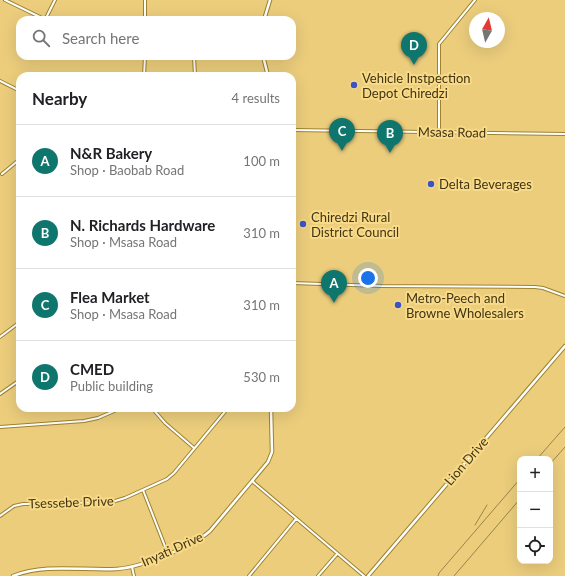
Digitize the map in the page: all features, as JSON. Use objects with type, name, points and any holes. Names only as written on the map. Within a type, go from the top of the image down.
[{"type":"street","points":[[5,0],[38,16]]},
{"type":"street","points":[[48,16],[55,0]]},
{"type":"street","points":[[145,0],[145,16]]},
{"type":"street","points":[[265,16],[270,0]]},
{"type":"street","points":[[439,132],[439,44],[475,0]]},
{"type":"street","points":[[144,72],[145,60]]},
{"type":"street","points":[[194,60],[194,72]]},
{"type":"street","points":[[264,60],[267,72]]},
{"type":"street","points":[[0,81],[16,89]]},
{"type":"street","name":"Msasa Road","points":[[296,130],[565,134]]},
{"type":"street","points":[[2,174],[16,162]]},
{"type":"street","points":[[296,284],[535,287],[543,288],[565,296]]},
{"type":"street","points":[[0,337],[16,325]]},
{"type":"street","name":"Lion Drive","points":[[368,576],[565,346]]},
{"type":"street","points":[[0,394],[16,383]]},
{"type":"street","points":[[0,428],[84,421],[98,418],[112,412]]},
{"type":"street","points":[[155,412],[165,423],[195,449]]},
{"type":"street","name":"Tsessebe Drive","points":[[0,516],[18,505],[112,502],[143,490],[174,473],[225,412]]},
{"type":"street","name":"Inyati Drive","points":[[13,576],[32,571],[117,569],[132,567],[168,554],[199,540],[210,531],[266,465],[272,452],[271,412]]},
{"type":"street","points":[[252,481],[364,576]]},
{"type":"street","points":[[143,490],[168,554]]},
{"type":"street","points":[[249,576],[296,519]]},
{"type":"street","points":[[318,576],[337,554]]},
{"type":"street","points":[[132,567],[134,576]]},
{"type":"railway","points":[[540,456],[565,427]]},
{"type":"railway","points":[[553,461],[565,447]]},
{"type":"railway","points":[[438,576],[517,482]]},
{"type":"railway","points":[[454,576],[517,502]]},
{"type":"railway","points":[[475,525],[487,505]]},
{"type":"place","name":"CMED","points":[[414,65]]},
{"type":"place","name":"Vehicle Instpection Depot Chiredzi","points":[[354,85]]},
{"type":"place","name":"Flea Market","points":[[342,151]]},
{"type":"place","name":"N. Richards Hardware","points":[[390,153]]},
{"type":"place","name":"Delta Beverages","points":[[431,184]]},
{"type":"place","name":"Chiredzi Rural District Council","points":[[303,224]]},
{"type":"place","name":"N&R Bakery","points":[[334,303]]},
{"type":"place","name":"Metro-Peech and Browne Wholesalers","points":[[398,305]]}]
